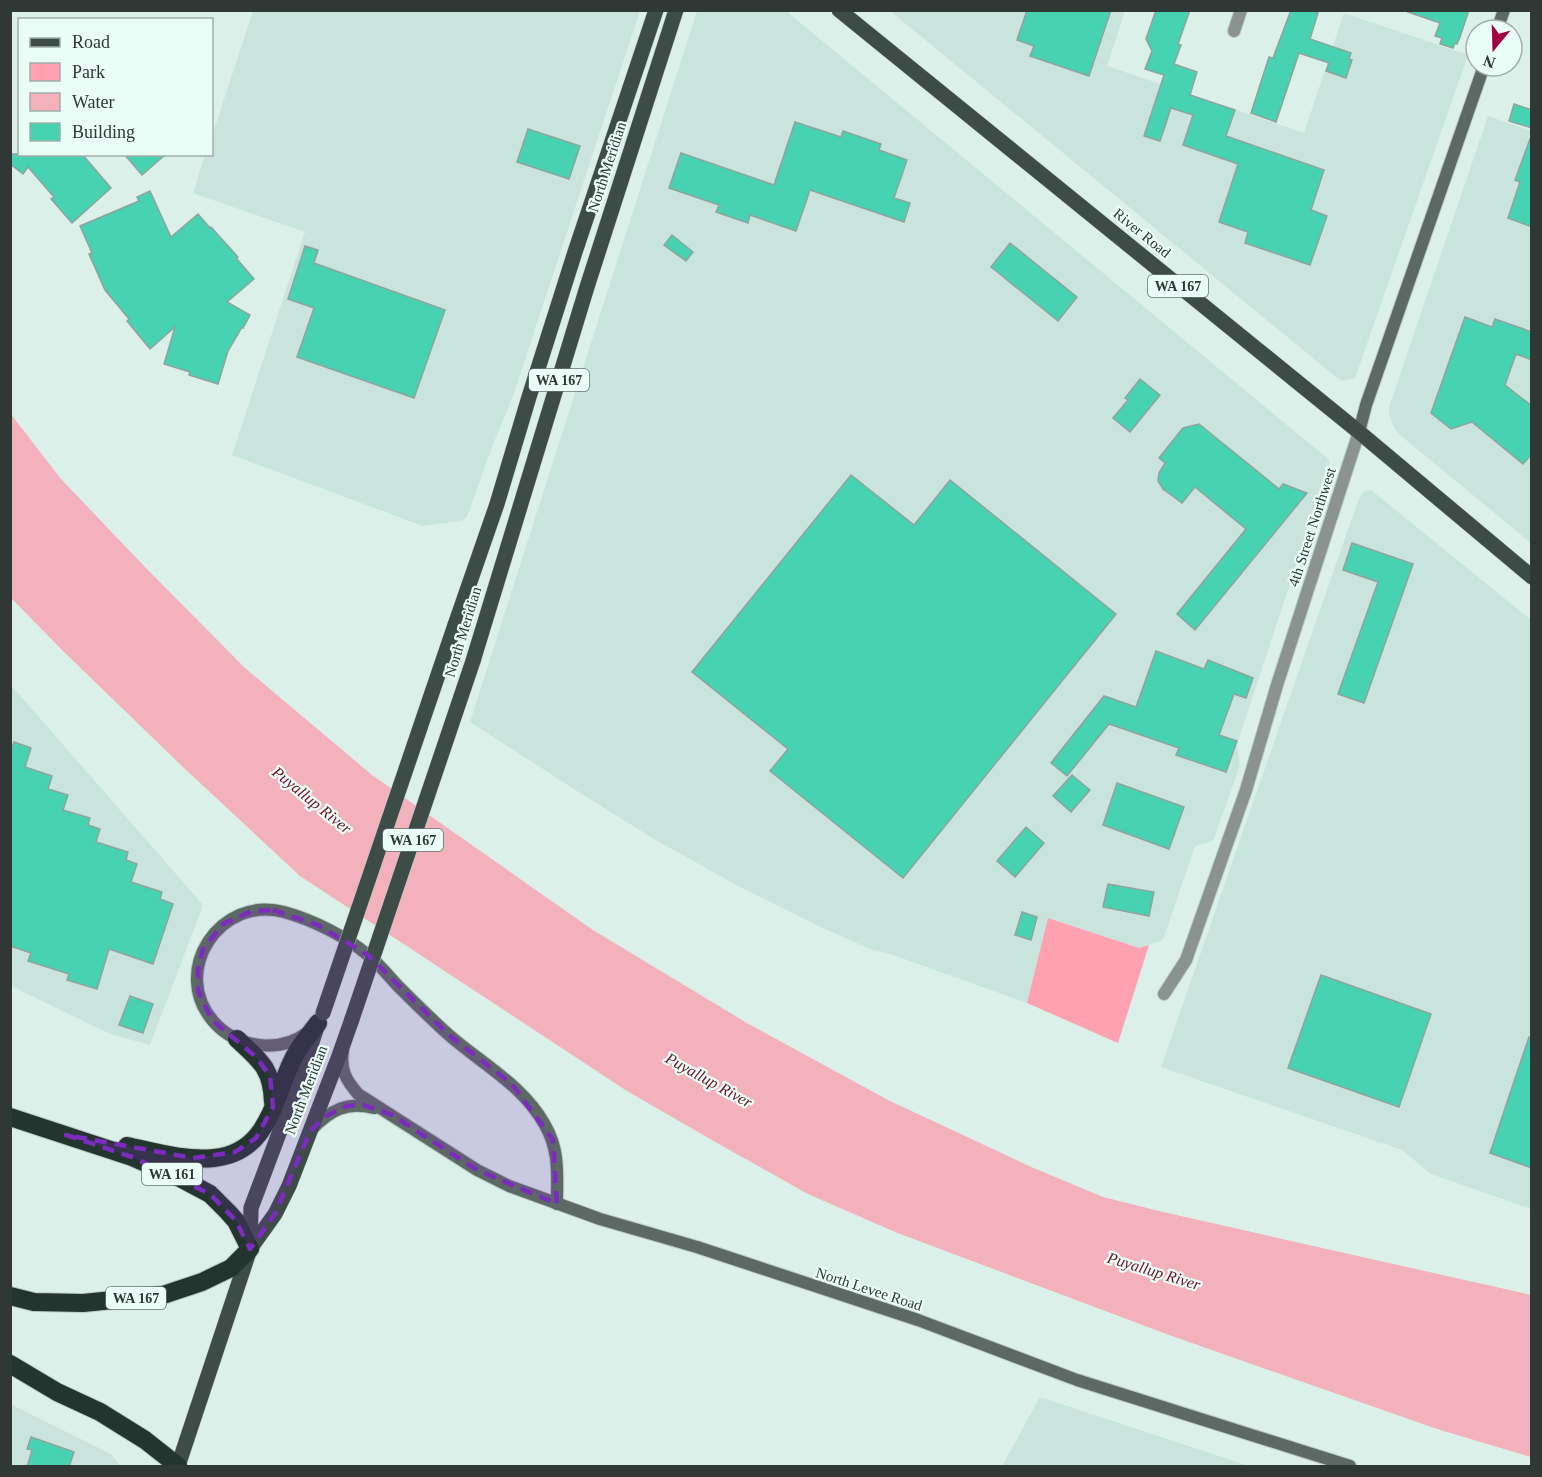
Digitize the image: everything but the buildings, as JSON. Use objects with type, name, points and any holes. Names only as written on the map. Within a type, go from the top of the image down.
[{"type":"highway","name":"WA 167","points":[[66,1135],[193,1158],[214,1158],[236,1152],[248,1146],[262,1131],[295,1056],[320,1018]]},
{"type":"highway","points":[[237,1039],[256,1057],[270,1076],[273,1087],[273,1107]]},
{"type":"highway","name":"WA 161","points":[[10,1117],[132,1157],[210,1194],[236,1221],[250,1249]]},
{"type":"highway","name":"WA 167","points":[[10,1296],[34,1302],[83,1303],[164,1295],[202,1282],[231,1268],[250,1249]]},
{"type":"highway","points":[[10,1364],[57,1392],[100,1412],[145,1440],[178,1466]]},
{"type":"main road","name":"North Meridian","points":[[178,1466],[250,1249],[251,1208],[302,1072],[497,504],[572,263],[656,10]]},
{"type":"main road","name":"North Meridian","points":[[250,1249],[275,1214],[289,1186],[352,1019],[473,661],[587,287],[676,10]]},
{"type":"main road","name":"WA 167","points":[[668,37],[681,10]]},
{"type":"main road","name":"River Road","points":[[840,11],[1359,432],[1532,577]]},
{"type":"street","points":[[1234,32],[1241,10]]},
{"type":"street","name":"4th Street Northwest","points":[[1164,994],[1186,960],[1246,790],[1276,685],[1366,405],[1480,78]]},
{"type":"street","points":[[320,1018],[305,1034],[278,1044],[265,1046],[254,1044],[228,1034],[212,1020],[198,991],[200,959],[208,940],[223,924],[242,914],[273,910],[318,925],[342,937],[368,955],[449,1035],[512,1084],[529,1102],[544,1122],[555,1146],[557,1204]]},
{"type":"street","points":[[345,1038],[342,1059],[343,1070],[348,1082],[358,1094],[392,1115]]},
{"type":"street","points":[[310,1132],[324,1117],[334,1110],[347,1106],[363,1105],[392,1115]]},
{"type":"street","name":"North Levee Road","points":[[392,1115],[477,1170],[509,1186],[557,1204],[697,1247],[918,1320],[1077,1380],[1350,1467]]},
{"type":"highlighted area","points":[[273,910],[318,925],[368,955],[449,1035],[512,1084],[553,1140],[557,1204],[477,1170],[392,1115],[363,1105],[347,1106],[324,1117],[310,1132],[275,1214],[250,1249],[236,1221],[210,1194],[132,1157],[66,1135],[193,1158],[235,1152],[256,1138],[273,1107],[270,1076],[256,1057],[212,1020],[198,991],[198,970],[203,949],[223,924],[252,911]]},
{"type":"shaded area","points":[[253,11],[640,11],[512,399],[467,517],[460,521],[423,526],[232,455],[305,232],[193,193],[205,156],[213,156],[213,133]]},
{"type":"shaded area","points":[[697,11],[786,11],[1329,461],[1237,744],[1240,766],[1213,841],[1195,846],[1163,940],[1139,948],[1049,919],[1027,1003],[893,955],[870,949],[738,886],[654,839],[470,722]]},
{"type":"shaded area","points":[[890,11],[1125,11],[1107,66],[1304,133],[1344,13],[1464,54],[1464,66],[1355,378],[1341,381]]},
{"type":"shaded area","points":[[1488,116],[1531,131],[1531,543],[1400,435],[1389,413],[1389,407]]},
{"type":"shaded area","points":[[1371,490],[1531,620],[1531,1209],[1431,1174],[1402,1150],[1161,1067],[1359,498],[1365,491]]},
{"type":"shaded area","points":[[10,684],[203,905],[150,1045],[110,1034],[11,986]]},
{"type":"shaded area","points":[[1040,1397],[1249,1466],[1002,1466]]},
{"type":"shaded area","points":[[10,1404],[111,1454],[120,1466],[11,1466]]},
{"type":"green space","points":[[1048,918],[1139,948],[1149,945],[1118,1043],[1027,1003]]},
{"type":"water","name":"Puyallup River","points":[[10,413],[61,479],[244,667],[372,775],[593,930],[747,1023],[888,1100],[1029,1166],[1103,1197],[1531,1295],[1531,1457],[1437,1429],[1169,1335],[895,1232],[808,1194],[627,1091],[300,876],[184,768],[11,598]]}]
